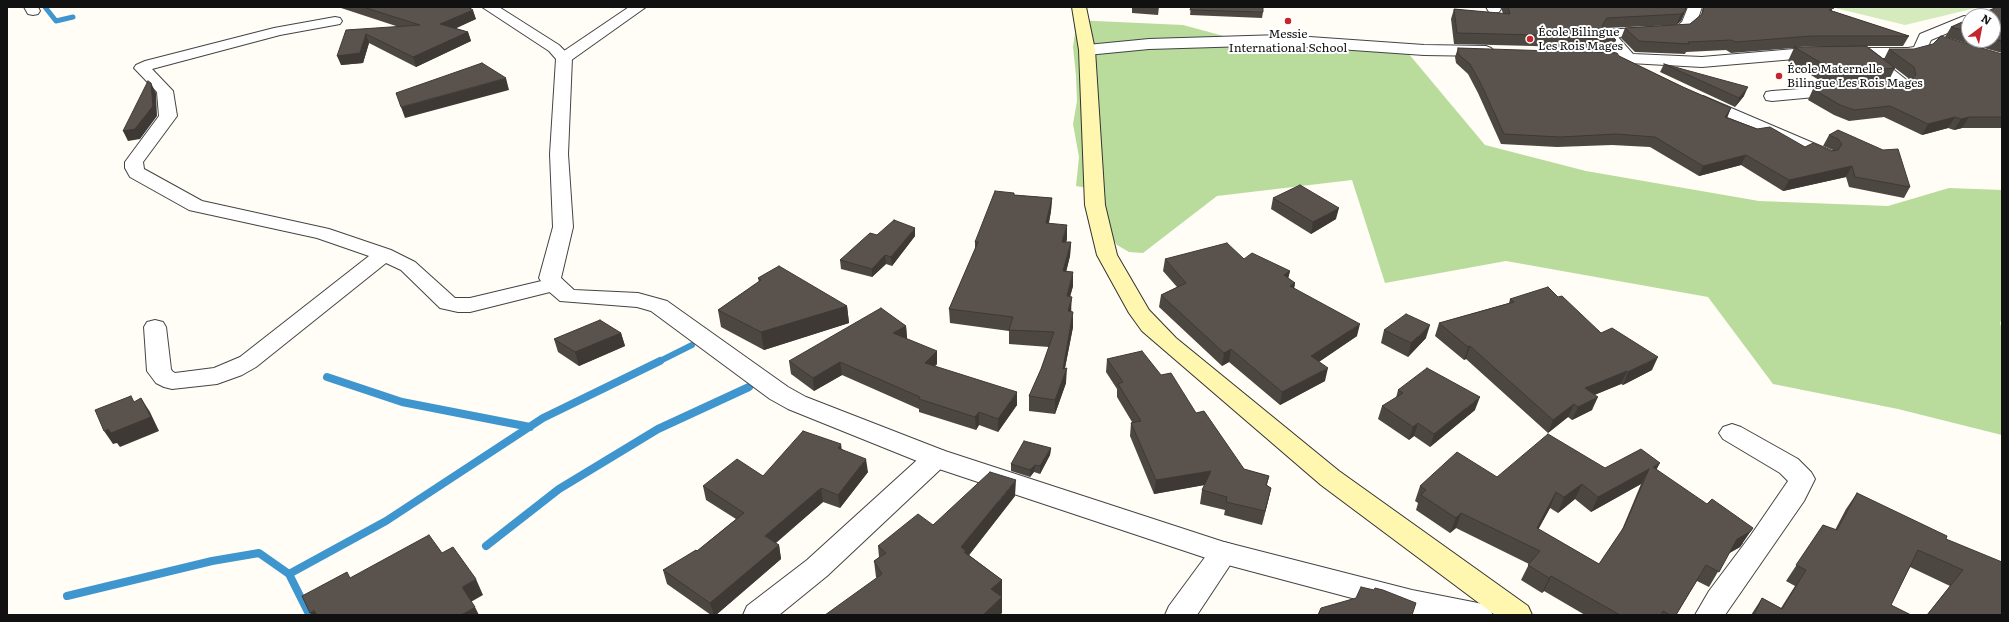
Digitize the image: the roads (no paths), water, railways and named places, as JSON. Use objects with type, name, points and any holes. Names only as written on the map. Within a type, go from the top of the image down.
[{"type":"main road","points":[[1079,7],[1087,50],[1095,205],[1111,265],[1150,326],[1168,343],[1330,478],[1517,615]]},
{"type":"street","points":[[489,7],[554,48],[564,58],[559,154],[563,227],[550,278],[554,284],[568,296],[638,300],[659,306],[767,384],[796,403],[936,458],[1224,553],[1412,602],[1478,615]]},
{"type":"street","points":[[564,58],[639,7]]},
{"type":"street","points":[[1650,76],[1622,57],[1608,34],[1680,30],[1689,24],[1695,7]]},
{"type":"street","points":[[335,21],[279,31],[151,64],[142,68],[165,91],[168,116],[134,162],[134,168],[144,178],[196,206],[322,233],[384,254],[408,266],[448,302],[458,305],[470,305],[554,284]]},
{"type":"street","points":[[1925,37],[1938,33],[1943,29],[1961,22]]},
{"type":"street","points":[[1577,55],[1702,62],[1806,53],[1908,53],[1920,50],[1925,37]]},
{"type":"street","points":[[1925,37],[1946,43]]},
{"type":"street","points":[[1087,50],[1149,44],[1281,40],[1424,50],[1503,51]]},
{"type":"street","points":[[1772,96],[1898,87],[1901,85],[1901,82],[1864,54]]},
{"type":"street","points":[[1686,93],[1826,154]]},
{"type":"street","points":[[156,327],[159,372],[164,377],[172,381],[217,376],[234,370],[248,362],[384,254]]},
{"type":"street","points":[[1710,615],[1719,599],[1795,494],[1802,479],[1789,466],[1732,432]]},
{"type":"street","points":[[758,615],[817,568],[936,458]]},
{"type":"street","points":[[1180,615],[1224,553]]},
{"type":"waterway","points":[[45,7],[56,21],[73,17]]},
{"type":"waterway","points":[[660,361],[692,345]]},
{"type":"waterway","points":[[529,427],[543,418],[660,361]]},
{"type":"waterway","points":[[327,377],[402,402],[529,427]]},
{"type":"waterway","points":[[486,546],[559,489],[658,429],[749,387]]},
{"type":"waterway","points":[[289,574],[386,521],[529,427]]},
{"type":"waterway","points":[[67,596],[212,561],[259,553],[289,574]]},
{"type":"waterway","points":[[289,574],[308,612]]},
{"type":"place","name":"Messie International School","points":[[1288,21]]},
{"type":"place","name":"École Bilingue Les Rois Mages","points":[[1530,39]]},
{"type":"place","name":"École Maternelle Bilingue Les Rois Mages","points":[[1779,76]]}]
